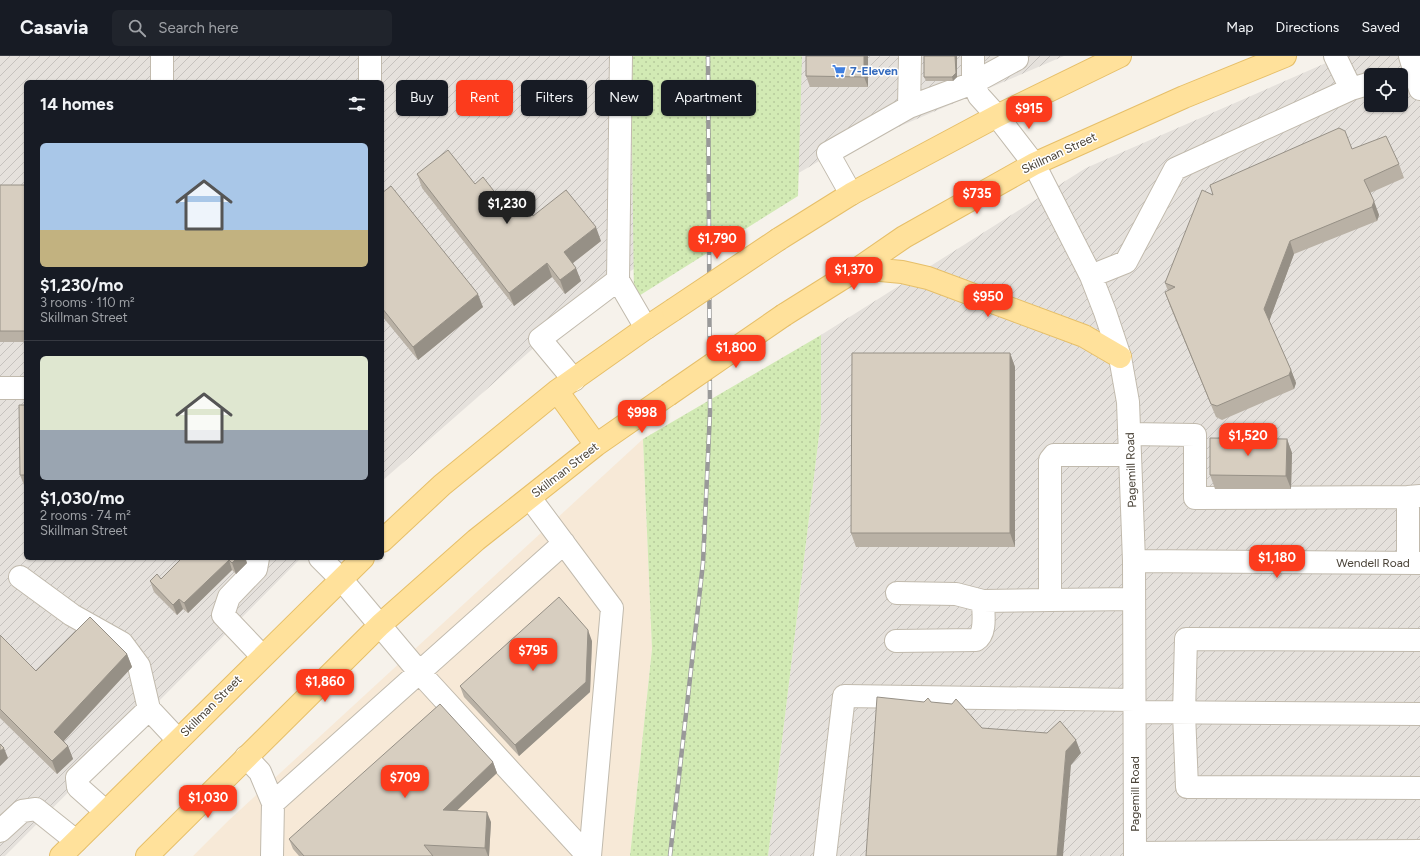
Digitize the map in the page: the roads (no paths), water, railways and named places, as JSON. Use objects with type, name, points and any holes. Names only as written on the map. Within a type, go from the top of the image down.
[{"type":"main road","points":[[384,538],[442,485],[565,386],[646,328],[779,239],[851,194],[997,116],[1094,61],[1120,56]]},
{"type":"main road","name":"Skillman Street","points":[[147,856],[380,624],[476,540],[596,445],[784,315],[859,268],[904,237],[1034,164],[1184,96],[1285,56]]},
{"type":"main road","points":[[859,268],[902,272],[928,278],[1084,336],[1120,357]]},
{"type":"main road","points":[[565,386],[596,445]]},
{"type":"main road","name":"Skillman Street","points":[[61,856],[361,560]]},
{"type":"street","points":[[162,56],[162,80]]},
{"type":"street","points":[[370,56],[370,80]]},
{"type":"street","points":[[621,56],[618,280],[646,328]]},
{"type":"street","points":[[909,107],[910,56]]},
{"type":"street","points":[[973,56],[973,83]]},
{"type":"street","points":[[1091,276],[1126,262],[1175,169],[1361,86],[1335,56]]},
{"type":"street","points":[[851,194],[828,153],[909,107],[973,83],[1019,57]]},
{"type":"street","name":"Pagemill Road","points":[[973,83],[979,96],[997,116],[1034,164],[1091,276],[1120,357],[1128,402],[1134,561],[1135,854]]},
{"type":"street","points":[[565,386],[540,338],[618,280]]},
{"type":"street","points":[[0,388],[24,388]]},
{"type":"street","points":[[1050,600],[1050,460],[1054,455],[1195,435],[1195,498],[1414,497],[1414,563]]},
{"type":"street","points":[[530,498],[612,608],[589,856]]},
{"type":"street","points":[[273,803],[564,543]]},
{"type":"street","points":[[258,560],[256,569],[229,597],[223,615],[262,656]]},
{"type":"street","points":[[322,560],[341,579],[420,673],[589,856]]},
{"type":"street","name":"Wendell Road","points":[[1134,561],[1414,563]]},
{"type":"street","points":[[20,577],[72,615],[122,643],[139,666],[149,709],[178,740]]},
{"type":"street","points":[[897,593],[956,594],[983,601],[1134,599]]},
{"type":"street","points":[[896,641],[976,640],[981,637],[983,601]]},
{"type":"street","points":[[1420,640],[1186,640],[1184,713],[1187,787],[1420,788]]},
{"type":"street","points":[[826,856],[844,696],[1134,706],[1184,713],[1420,714]]},
{"type":"street","points":[[106,811],[78,787],[77,778],[149,709]]},
{"type":"street","points":[[246,757],[260,772],[273,803],[272,856]]},
{"type":"street","points":[[0,831],[22,811],[36,810],[76,840]]},
{"type":"street","points":[[1135,854],[1420,851]]},
{"type":"railway","points":[[670,856],[703,563],[710,412],[708,56]]},
{"type":"place","name":"7-Eleven","points":[[839,71]]}]
